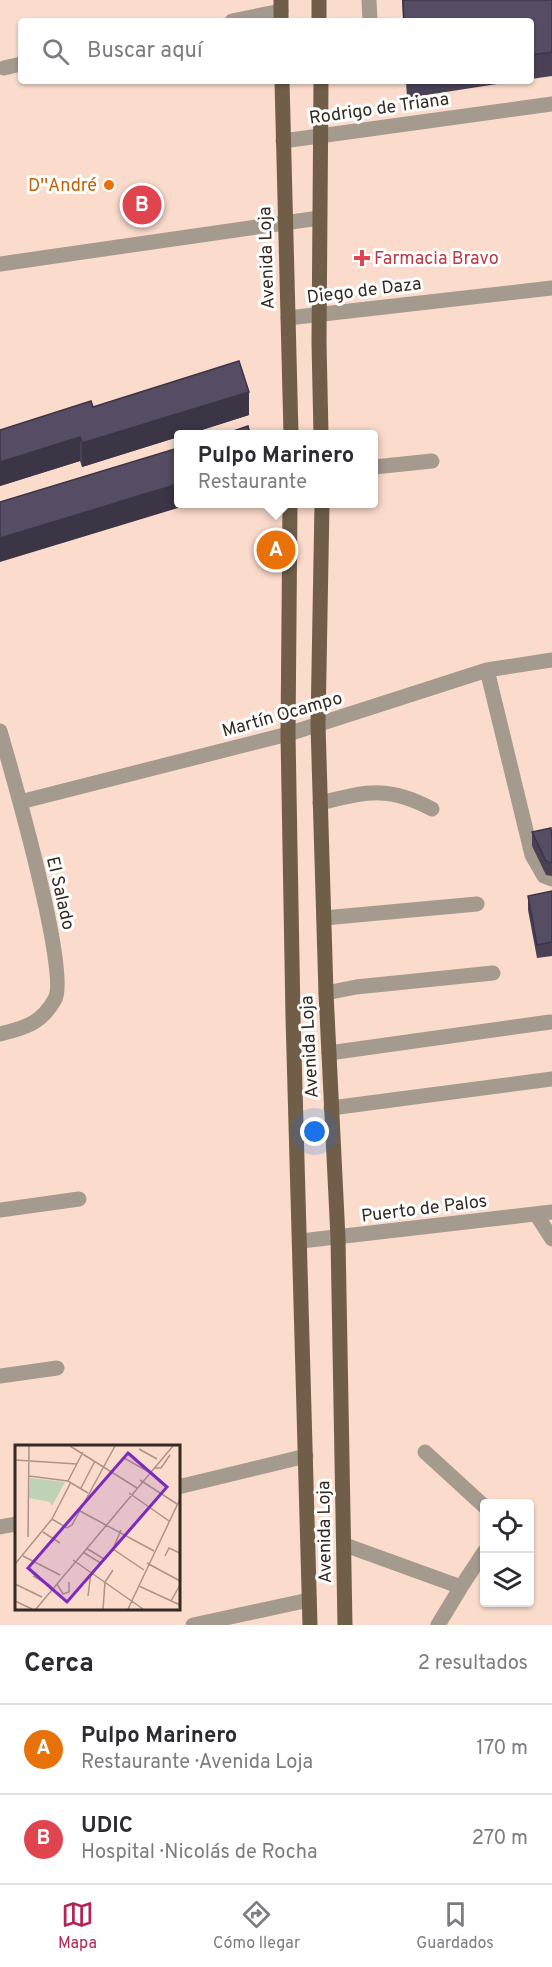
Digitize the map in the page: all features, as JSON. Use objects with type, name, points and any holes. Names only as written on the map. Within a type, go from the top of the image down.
[{"type":"main road","points":[[319,0],[319,18]]},
{"type":"main road","name":"Avenida Loja","points":[[282,84],[291,430]]},
{"type":"main road","points":[[321,84],[319,218],[321,430]]},
{"type":"main road","name":"Avenida Loja","points":[[290,508],[288,734],[293,1017],[310,1625]]},
{"type":"main road","name":"Avenida Loja","points":[[322,508],[318,725],[326,993],[338,1238],[345,1625]]},
{"type":"street","points":[[369,0],[370,18]]},
{"type":"street","points":[[247,18],[281,11]]},
{"type":"street","points":[[4,68],[18,65]]},
{"type":"street","name":"Rodrigo de Triana","points":[[283,141],[552,104]]},
{"type":"street","points":[[0,264],[284,225],[319,218]]},
{"type":"street","name":"Diego de Daza","points":[[288,318],[552,288]]},
{"type":"street","points":[[378,467],[432,461]]},
{"type":"street","name":"Martín Ocampo","points":[[20,801],[288,734],[487,670],[552,660]]},
{"type":"street","points":[[487,670],[532,855],[544,876],[552,879]]},
{"type":"street","name":"El Salado","points":[[0,731],[20,801],[58,967],[57,997],[36,1023],[0,1034]]},
{"type":"street","points":[[320,803],[358,794],[386,791],[416,800],[432,808]]},
{"type":"street","points":[[324,918],[477,904]]},
{"type":"street","points":[[326,993],[356,987],[493,973]]},
{"type":"street","points":[[329,1053],[550,1022]]},
{"type":"street","points":[[332,1108],[552,1079]]},
{"type":"street","points":[[0,1210],[79,1199]]},
{"type":"street","name":"Puerto de Palos","points":[[301,1241],[552,1212]]},
{"type":"street","points":[[536,1214],[552,1239]]},
{"type":"street","points":[[0,1376],[57,1368]]},
{"type":"street","points":[[425,1452],[480,1502]]},
{"type":"street","points":[[180,1487],[306,1456]]},
{"type":"street","points":[[0,1527],[15,1524]]},
{"type":"street","points":[[345,1545],[461,1587]]},
{"type":"street","points":[[438,1625],[483,1553]]},
{"type":"street","points":[[193,1625],[309,1600]]},
{"type":"building","points":[[403,0],[552,0],[552,52],[534,55],[534,18],[404,18]]},
{"type":"building","points":[[239,361],[249,392],[82,443],[80,437],[0,462],[0,430],[91,401],[93,407]]},
{"type":"building","points":[[248,426],[249,430],[236,430]]},
{"type":"building","points":[[174,449],[174,485],[0,538],[0,502]]},
{"type":"building","points":[[551,828],[552,863],[546,861],[532,832]]},
{"type":"building","points":[[552,891],[552,942],[537,945],[528,896]]},
{"type":"place","name":"D''André","points":[[109,185]]},
{"type":"place","name":"UDIC","points":[[142,205]]},
{"type":"place","name":"Farmacia Bravo","points":[[362,258]]},
{"type":"place","name":"Pulpo Marinero","points":[[276,550]]}]
